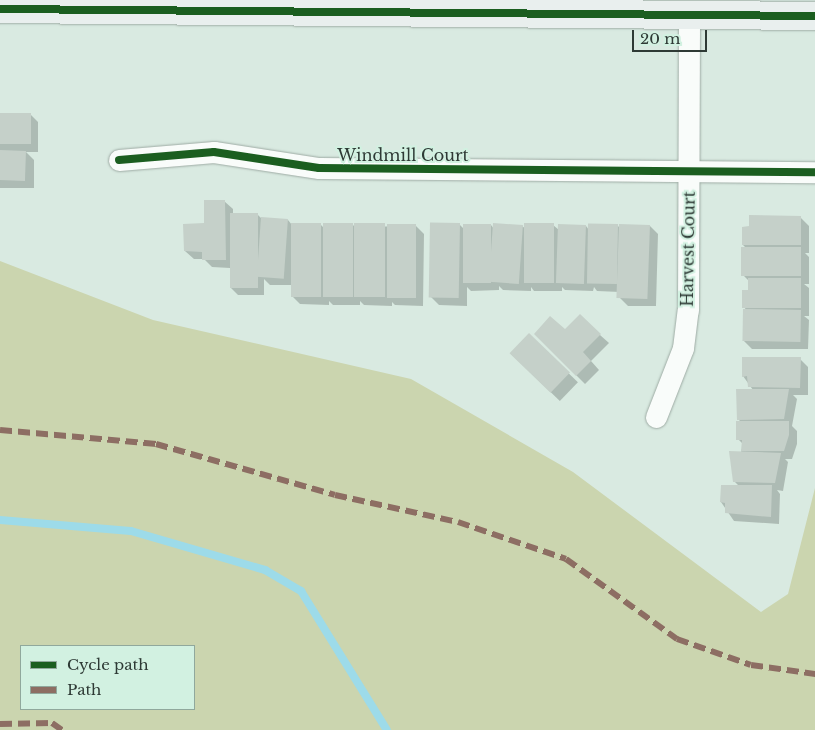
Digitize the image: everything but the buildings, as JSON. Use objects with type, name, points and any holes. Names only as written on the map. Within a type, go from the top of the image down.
[{"type":"main road","points":[[0,9],[815,16]]},
{"type":"street","name":"Harvest Court","points":[[656,418],[683,348],[688,310],[689,15]]},
{"type":"street","name":"Windmill Court","points":[[119,160],[214,152],[319,168],[815,172]]},
{"type":"green space","points":[[0,261],[153,320],[411,379],[573,472],[761,612],[788,594],[815,488],[815,730],[0,730]]},
{"type":"waterway","points":[[0,520],[131,531],[265,570],[301,591],[387,730]]},
{"type":"marked path","points":[[0,430],[156,444],[335,495],[458,522],[566,559],[677,639],[751,665],[815,674]]},
{"type":"marked path","points":[[0,724],[52,723],[62,730]]},
{"type":"cycle path","points":[[0,9],[815,16]]},
{"type":"cycle path","points":[[119,160],[214,152],[319,168],[815,172]]}]
